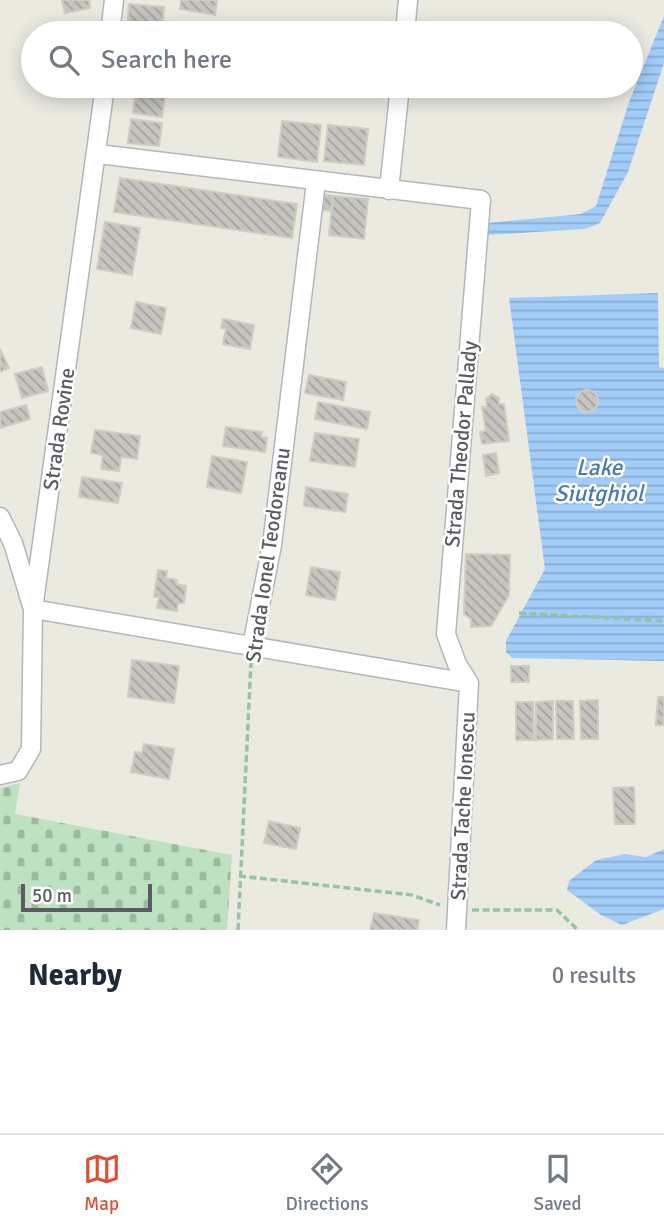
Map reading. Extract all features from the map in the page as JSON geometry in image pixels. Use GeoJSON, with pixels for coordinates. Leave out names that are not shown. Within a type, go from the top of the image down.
{"type":"FeatureCollection","features":[{"type":"Feature","properties":{"kind":"street"},"geometry":{"type":"LineString","coordinates":[[111,21],[114,0]]}},
{"type":"Feature","properties":{"kind":"street"},"geometry":{"type":"LineString","coordinates":[[406,21],[408,0]]}},
{"type":"Feature","properties":{"kind":"street","name":"Strada Rovine"},"geometry":{"type":"LineString","coordinates":[[9,773],[31,749],[33,609],[104,98]]}},
{"type":"Feature","properties":{"kind":"street"},"geometry":{"type":"LineString","coordinates":[[98,154],[389,190],[399,98]]}},
{"type":"Feature","properties":{"kind":"street","name":"Strada Ionel Teodoreanu"},"geometry":{"type":"LineString","coordinates":[[252,646],[272,545],[316,182]]}},
{"type":"Feature","properties":{"kind":"street","name":"Strada Theodor Pallady"},"geometry":{"type":"LineString","coordinates":[[389,190],[481,200],[446,634],[457,664],[469,682]]}},
{"type":"Feature","properties":{"kind":"street"},"geometry":{"type":"LineString","coordinates":[[0,517],[13,543],[33,609],[469,682]]}},
{"type":"Feature","properties":{"kind":"street","name":"Strada Tache Ionescu"},"geometry":{"type":"LineString","coordinates":[[456,930],[469,682]]}},
{"type":"Feature","properties":{"kind":"path"},"geometry":{"type":"LineString","coordinates":[[519,613],[664,621]]}},
{"type":"Feature","properties":{"kind":"path","name":"Strada Ionel Teodoreanu"},"geometry":{"type":"LineString","coordinates":[[238,930],[252,646]]}},
{"type":"Feature","properties":{"kind":"path"},"geometry":{"type":"LineString","coordinates":[[239,876],[412,895],[458,911],[557,910],[578,930]]}},
{"type":"Feature","properties":{"kind":"green space"},"geometry":{"type":"Polygon","coordinates":[[[20,783],[15,814],[232,855],[227,930],[0,930],[0,788],[20,783]]]}},
{"type":"Feature","properties":{"kind":"water"},"geometry":{"type":"Polygon","coordinates":[[[664,16],[664,63],[628,172],[600,223],[585,229],[486,235],[488,223],[581,214],[596,206],[631,98],[643,98],[643,68],[664,16]]]}},
{"type":"Feature","properties":{"kind":"water","name":"Lake Siutghiol"},"geometry":{"type":"Polygon","coordinates":[[[658,293],[659,367],[664,368],[664,661],[512,658],[506,652],[506,641],[545,569],[509,298],[658,293]],[[586,389],[577,395],[576,403],[582,411],[591,412],[597,407],[599,401],[593,391],[586,389]]]}},
{"type":"Feature","properties":{"kind":"water"},"geometry":{"type":"Polygon","coordinates":[[[664,849],[664,909],[622,925],[601,915],[567,890],[569,881],[596,860],[625,854],[646,857],[664,849]]]}},
{"type":"Feature","properties":{"kind":"building"},"geometry":{"type":"Polygon","coordinates":[[[62,0],[89,0],[90,8],[65,13],[62,0]]]}},
{"type":"Feature","properties":{"kind":"building"},"geometry":{"type":"Polygon","coordinates":[[[181,0],[217,0],[215,15],[180,9],[181,0]]]}},
{"type":"Feature","properties":{"kind":"building"},"geometry":{"type":"Polygon","coordinates":[[[129,4],[164,7],[163,21],[128,21],[129,4]]]}},
{"type":"Feature","properties":{"kind":"building"},"geometry":{"type":"Polygon","coordinates":[[[135,98],[164,98],[162,117],[133,113],[135,98]]]}},
{"type":"Feature","properties":{"kind":"building"},"geometry":{"type":"Polygon","coordinates":[[[131,119],[162,123],[159,146],[128,143],[131,119]]]}},
{"type":"Feature","properties":{"kind":"building"},"geometry":{"type":"Polygon","coordinates":[[[282,121],[321,125],[317,162],[278,157],[282,121]]]}},
{"type":"Feature","properties":{"kind":"building"},"geometry":{"type":"Polygon","coordinates":[[[328,125],[368,129],[364,165],[324,161],[328,125]]]}},
{"type":"Feature","properties":{"kind":"building"},"geometry":{"type":"Polygon","coordinates":[[[120,178],[297,204],[292,238],[114,212],[120,178]]]}},
{"type":"Feature","properties":{"kind":"building"},"geometry":{"type":"Polygon","coordinates":[[[324,195],[333,196],[332,211],[323,210],[324,195]]]}},
{"type":"Feature","properties":{"kind":"building"},"geometry":{"type":"Polygon","coordinates":[[[333,196],[368,199],[364,239],[329,235],[333,196]]]}},
{"type":"Feature","properties":{"kind":"building"},"geometry":{"type":"Polygon","coordinates":[[[105,222],[140,228],[132,275],[97,269],[105,222]]]}},
{"type":"Feature","properties":{"kind":"building"},"geometry":{"type":"Polygon","coordinates":[[[136,302],[166,308],[161,334],[131,328],[136,302]]]}},
{"type":"Feature","properties":{"kind":"building"},"geometry":{"type":"Polygon","coordinates":[[[223,319],[254,325],[250,349],[223,344],[226,329],[221,328],[223,319]]]}},
{"type":"Feature","properties":{"kind":"building"},"geometry":{"type":"Polygon","coordinates":[[[0,349],[9,368],[0,372],[0,349]]]}},
{"type":"Feature","properties":{"kind":"building"},"geometry":{"type":"Polygon","coordinates":[[[42,367],[48,391],[22,398],[15,374],[42,367]]]}},
{"type":"Feature","properties":{"kind":"building"},"geometry":{"type":"Polygon","coordinates":[[[309,375],[346,382],[343,400],[305,393],[309,375]]]}},
{"type":"Feature","properties":{"kind":"building"},"geometry":{"type":"Polygon","coordinates":[[[583,390],[591,390],[598,397],[598,405],[591,412],[583,412],[576,405],[576,397],[583,390]]]}},
{"type":"Feature","properties":{"kind":"building"},"geometry":{"type":"Polygon","coordinates":[[[492,394],[499,398],[499,404],[504,404],[509,441],[482,444],[480,432],[486,431],[482,407],[487,407],[486,399],[492,394]]]}},
{"type":"Feature","properties":{"kind":"building"},"geometry":{"type":"Polygon","coordinates":[[[318,402],[370,412],[367,429],[315,419],[318,402]]]}},
{"type":"Feature","properties":{"kind":"building"},"geometry":{"type":"Polygon","coordinates":[[[26,405],[30,419],[0,428],[0,412],[26,405]]]}},
{"type":"Feature","properties":{"kind":"building"},"geometry":{"type":"Polygon","coordinates":[[[226,427],[262,432],[261,437],[267,438],[265,452],[223,446],[226,427]]]}},
{"type":"Feature","properties":{"kind":"building"},"geometry":{"type":"Polygon","coordinates":[[[95,430],[140,436],[137,459],[121,457],[119,471],[101,469],[103,455],[91,453],[95,430]]]}},
{"type":"Feature","properties":{"kind":"building"},"geometry":{"type":"Polygon","coordinates":[[[315,433],[359,439],[355,467],[310,461],[315,433]]]}},
{"type":"Feature","properties":{"kind":"building"},"geometry":{"type":"Polygon","coordinates":[[[496,453],[499,473],[486,476],[483,455],[496,453]]]}},
{"type":"Feature","properties":{"kind":"building"},"geometry":{"type":"Polygon","coordinates":[[[212,456],[247,462],[241,493],[207,487],[212,456]]]}},
{"type":"Feature","properties":{"kind":"building"},"geometry":{"type":"Polygon","coordinates":[[[82,477],[122,483],[118,503],[79,497],[82,477]]]}},
{"type":"Feature","properties":{"kind":"building"},"geometry":{"type":"Polygon","coordinates":[[[306,487],[348,494],[345,512],[304,506],[306,487]]]}},
{"type":"Feature","properties":{"kind":"building"},"geometry":{"type":"Polygon","coordinates":[[[466,554],[510,555],[509,595],[491,626],[471,627],[471,619],[464,614],[466,554]]]}},
{"type":"Feature","properties":{"kind":"building"},"geometry":{"type":"Polygon","coordinates":[[[311,567],[340,572],[335,600],[306,595],[311,567]]]}},
{"type":"Feature","properties":{"kind":"building"},"geometry":{"type":"Polygon","coordinates":[[[158,570],[167,571],[166,578],[177,580],[176,584],[186,586],[184,603],[178,603],[177,611],[157,608],[159,597],[154,597],[158,570]]]}},
{"type":"Feature","properties":{"kind":"building"},"geometry":{"type":"Polygon","coordinates":[[[132,660],[179,666],[174,703],[128,697],[132,660]]]}},
{"type":"Feature","properties":{"kind":"building"},"geometry":{"type":"Polygon","coordinates":[[[511,666],[529,666],[529,682],[511,682],[511,666]]]}},
{"type":"Feature","properties":{"kind":"building"},"geometry":{"type":"Polygon","coordinates":[[[658,697],[664,697],[664,725],[656,725],[658,697]]]}},
{"type":"Feature","properties":{"kind":"building"},"geometry":{"type":"Polygon","coordinates":[[[598,700],[598,739],[581,739],[580,701],[598,700]]]}},
{"type":"Feature","properties":{"kind":"building"},"geometry":{"type":"Polygon","coordinates":[[[553,701],[553,739],[536,740],[536,702],[553,701]]]}},
{"type":"Feature","properties":{"kind":"building"},"geometry":{"type":"Polygon","coordinates":[[[556,701],[573,701],[574,739],[557,739],[556,701]]]}},
{"type":"Feature","properties":{"kind":"building"},"geometry":{"type":"Polygon","coordinates":[[[516,702],[533,702],[534,740],[516,740],[516,702]]]}},
{"type":"Feature","properties":{"kind":"building"},"geometry":{"type":"Polygon","coordinates":[[[144,744],[174,749],[169,779],[131,772],[135,752],[142,753],[144,744]]]}},
{"type":"Feature","properties":{"kind":"building"},"geometry":{"type":"Polygon","coordinates":[[[634,787],[635,824],[615,824],[613,788],[634,787]]]}},
{"type":"Feature","properties":{"kind":"building"},"geometry":{"type":"Polygon","coordinates":[[[269,821],[300,828],[296,849],[264,843],[269,821]]]}},
{"type":"Feature","properties":{"kind":"building"},"geometry":{"type":"Polygon","coordinates":[[[374,913],[419,920],[417,930],[370,930],[374,913]]]}}]}
